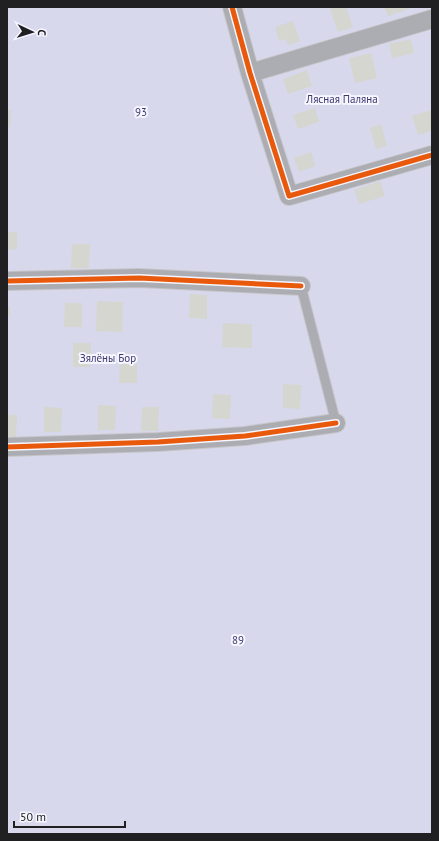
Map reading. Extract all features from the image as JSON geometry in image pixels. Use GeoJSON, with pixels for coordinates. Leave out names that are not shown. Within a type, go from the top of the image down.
{"type":"FeatureCollection","features":[{"type":"Feature","properties":{"kind":"street"},"geometry":{"type":"LineString","coordinates":[[232,7],[250,73],[289,196],[432,155]]}},
{"type":"Feature","properties":{"kind":"street"},"geometry":{"type":"LineString","coordinates":[[250,73],[432,19]]}},
{"type":"Feature","properties":{"kind":"street"},"geometry":{"type":"LineString","coordinates":[[7,281],[139,278],[301,286]]}},
{"type":"Feature","properties":{"kind":"street"},"geometry":{"type":"LineString","coordinates":[[7,446],[158,442],[245,436],[336,423]]}},
{"type":"Feature","properties":{"kind":"lane"},"geometry":{"type":"LineString","coordinates":[[301,286],[336,423]]}},
{"type":"Feature","properties":{"kind":"green space"},"geometry":{"type":"Polygon","coordinates":[[[7,7],[432,7],[432,834],[7,834],[7,7]]]}},
{"type":"Feature","properties":{"kind":"building"},"geometry":{"type":"Polygon","coordinates":[[[336,7],[346,7],[353,27],[338,32],[330,9],[336,7]]]}},
{"type":"Feature","properties":{"kind":"building"},"geometry":{"type":"Polygon","coordinates":[[[384,7],[409,7],[409,9],[388,16],[384,7]]]}},
{"type":"Feature","properties":{"kind":"building"},"geometry":{"type":"Polygon","coordinates":[[[293,21],[300,41],[288,45],[286,39],[279,41],[275,27],[293,21]]]}},
{"type":"Feature","properties":{"kind":"building"},"geometry":{"type":"Polygon","coordinates":[[[411,39],[414,53],[392,58],[389,44],[411,39]]]}},
{"type":"Feature","properties":{"kind":"building"},"geometry":{"type":"Polygon","coordinates":[[[371,53],[377,78],[355,83],[349,58],[371,53]]]}},
{"type":"Feature","properties":{"kind":"building"},"geometry":{"type":"Polygon","coordinates":[[[307,70],[312,86],[288,94],[283,79],[307,70]]]}},
{"type":"Feature","properties":{"kind":"building"},"geometry":{"type":"Polygon","coordinates":[[[315,108],[319,122],[298,129],[293,115],[315,108]]]}},
{"type":"Feature","properties":{"kind":"building"},"geometry":{"type":"Polygon","coordinates":[[[7,110],[11,110],[10,127],[7,127],[7,110]]]}},
{"type":"Feature","properties":{"kind":"building"},"geometry":{"type":"Polygon","coordinates":[[[432,110],[432,131],[418,135],[412,116],[432,110]]]}},
{"type":"Feature","properties":{"kind":"building"},"geometry":{"type":"Polygon","coordinates":[[[381,124],[387,146],[376,149],[370,128],[381,124]]]}},
{"type":"Feature","properties":{"kind":"building"},"geometry":{"type":"Polygon","coordinates":[[[311,152],[315,166],[299,172],[294,158],[311,152]]]}},
{"type":"Feature","properties":{"kind":"building"},"geometry":{"type":"Polygon","coordinates":[[[380,181],[385,196],[359,204],[354,190],[380,181]]]}},
{"type":"Feature","properties":{"kind":"building"},"geometry":{"type":"Polygon","coordinates":[[[7,232],[17,232],[17,249],[7,250],[7,232]]]}},
{"type":"Feature","properties":{"kind":"building"},"geometry":{"type":"Polygon","coordinates":[[[72,244],[90,244],[89,268],[71,268],[72,244]]]}},
{"type":"Feature","properties":{"kind":"building"},"geometry":{"type":"Polygon","coordinates":[[[190,294],[207,295],[207,319],[189,318],[190,294]]]}},
{"type":"Feature","properties":{"kind":"building"},"geometry":{"type":"Polygon","coordinates":[[[97,301],[123,302],[122,332],[96,331],[97,301]]]}},
{"type":"Feature","properties":{"kind":"building"},"geometry":{"type":"Polygon","coordinates":[[[65,303],[82,303],[82,327],[64,327],[65,303]]]}},
{"type":"Feature","properties":{"kind":"building"},"geometry":{"type":"Polygon","coordinates":[[[7,306],[10,306],[10,317],[7,317],[7,306]]]}},
{"type":"Feature","properties":{"kind":"building"},"geometry":{"type":"Polygon","coordinates":[[[223,323],[252,324],[252,348],[222,347],[223,323]]]}},
{"type":"Feature","properties":{"kind":"building"},"geometry":{"type":"Polygon","coordinates":[[[73,343],[91,343],[90,367],[73,367],[73,343]]]}},
{"type":"Feature","properties":{"kind":"building"},"geometry":{"type":"Polygon","coordinates":[[[120,359],[137,359],[137,383],[119,383],[120,359]]]}},
{"type":"Feature","properties":{"kind":"building"},"geometry":{"type":"Polygon","coordinates":[[[283,384],[301,385],[300,409],[283,408],[283,384]]]}},
{"type":"Feature","properties":{"kind":"building"},"geometry":{"type":"Polygon","coordinates":[[[213,394],[231,395],[230,419],[212,418],[213,394]]]}},
{"type":"Feature","properties":{"kind":"building"},"geometry":{"type":"Polygon","coordinates":[[[98,405],[116,406],[115,430],[98,430],[98,405]]]}},
{"type":"Feature","properties":{"kind":"building"},"geometry":{"type":"Polygon","coordinates":[[[44,407],[62,408],[61,432],[44,432],[44,407]]]}},
{"type":"Feature","properties":{"kind":"building"},"geometry":{"type":"Polygon","coordinates":[[[142,407],[159,407],[158,431],[141,431],[142,407]]]}},
{"type":"Feature","properties":{"kind":"building"},"geometry":{"type":"Polygon","coordinates":[[[7,415],[17,415],[16,439],[7,439],[7,415]]]}},
{"type":"Feature","properties":{"kind":"cycle path"},"geometry":{"type":"LineString","coordinates":[[232,7],[250,73],[289,196],[432,155]]}},
{"type":"Feature","properties":{"kind":"cycle path"},"geometry":{"type":"LineString","coordinates":[[7,281],[139,278],[301,286]]}},
{"type":"Feature","properties":{"kind":"cycle path"},"geometry":{"type":"LineString","coordinates":[[7,447],[158,442],[245,436],[336,423]]}},
{"type":"Feature","properties":{"kind":"park label","name":"Лясная Паляна"},"geometry":{"type":"Point","coordinates":[342,99]}},
{"type":"Feature","properties":{"kind":"park label","name":"93"},"geometry":{"type":"Point","coordinates":[141,112]}},
{"type":"Feature","properties":{"kind":"park label","name":"Зялёны Бор"},"geometry":{"type":"Point","coordinates":[108,358]}},
{"type":"Feature","properties":{"kind":"park label","name":"89"},"geometry":{"type":"Point","coordinates":[238,640]}}]}
